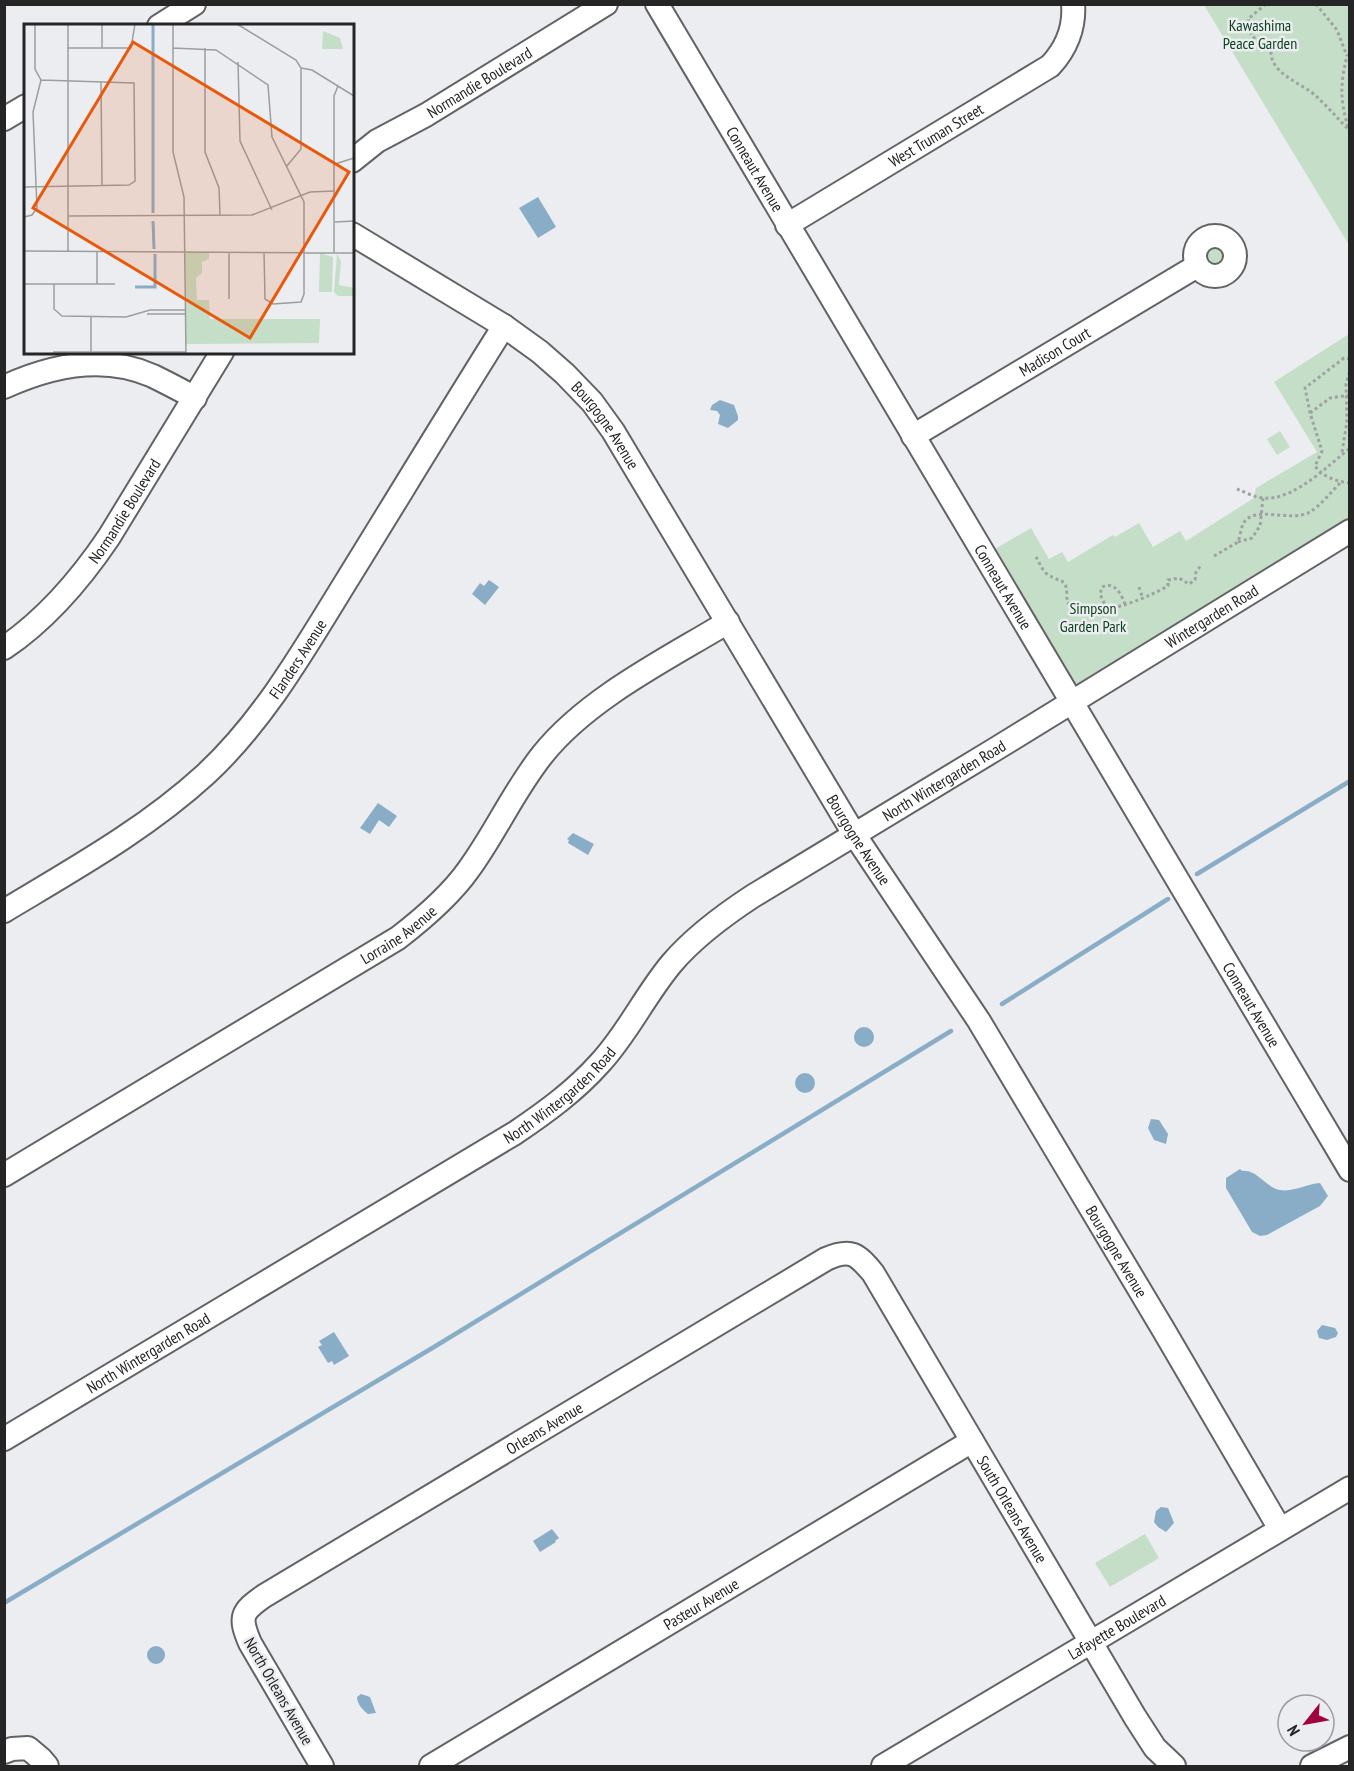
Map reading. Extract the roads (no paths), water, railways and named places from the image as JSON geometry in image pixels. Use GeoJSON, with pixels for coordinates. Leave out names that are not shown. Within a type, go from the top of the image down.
{"type":"FeatureCollection","features":[{"type":"Feature","properties":{"kind":"street"},"geometry":{"type":"LineString","coordinates":[[164,24],[194,4]]}},
{"type":"Feature","properties":{"kind":"street","name":"Normandie Boulevard"},"geometry":{"type":"LineString","coordinates":[[354,159],[377,141],[426,115],[606,4]]}},
{"type":"Feature","properties":{"kind":"street","name":"Conneaut Avenue"},"geometry":{"type":"LineString","coordinates":[[657,4],[1350,1170]]}},
{"type":"Feature","properties":{"kind":"street","name":"West Truman Street"},"geometry":{"type":"LineString","coordinates":[[787,225],[1050,66],[1059,56],[1070,32],[1073,4]]}},
{"type":"Feature","properties":{"kind":"street","name":"Bourgogne Avenue"},"geometry":{"type":"LineString","coordinates":[[354,235],[504,326],[542,354],[592,402],[613,431],[854,834],[979,1021],[1164,1329],[1280,1529]]}},
{"type":"Feature","properties":{"kind":"street","name":"Madison Court"},"geometry":{"type":"LineString","coordinates":[[913,436],[1197,266]]}},
{"type":"Feature","properties":{"kind":"street","name":"Flanders Avenue"},"geometry":{"type":"LineString","coordinates":[[4,911],[135,831],[170,806],[240,739],[269,702],[307,645],[504,326]]}},
{"type":"Feature","properties":{"kind":"street","name":"Normandie Boulevard"},"geometry":{"type":"LineString","coordinates":[[4,648],[41,619],[68,593],[90,566],[221,354]]}},
{"type":"Feature","properties":{"kind":"street"},"geometry":{"type":"LineString","coordinates":[[4,387],[38,372],[60,366],[106,364],[151,375],[195,398]]}},
{"type":"Feature","properties":{"kind":"street","name":"Wintergarden Road"},"geometry":{"type":"LineString","coordinates":[[1072,702],[1350,531]]}},
{"type":"Feature","properties":{"kind":"street","name":"Lorraine Avenue"},"geometry":{"type":"LineString","coordinates":[[4,1175],[398,938],[444,898],[468,870],[491,837],[523,781],[544,753],[568,728],[595,705],[631,681],[728,622]]}},
{"type":"Feature","properties":{"kind":"street","name":"North Wintergarden Road"},"geometry":{"type":"LineString","coordinates":[[4,1439],[495,1145],[553,1107],[602,1061],[672,963],[724,916],[753,896],[1072,702]]}},
{"type":"Feature","properties":{"kind":"street","name":"Orleans Avenue"},"geometry":{"type":"LineString","coordinates":[[243,1614],[248,1607],[264,1596],[826,1259],[838,1254],[851,1254]]}},
{"type":"Feature","properties":{"kind":"street","name":"South Orleans Avenue"},"geometry":{"type":"LineString","coordinates":[[851,1254],[860,1257],[873,1273],[1135,1718],[1155,1748],[1174,1767]]}},
{"type":"Feature","properties":{"kind":"street","name":"Pasteur Avenue"},"geometry":{"type":"LineString","coordinates":[[431,1767],[972,1441]]}},
{"type":"Feature","properties":{"kind":"street","name":"Lafayette Boulevard"},"geometry":{"type":"LineString","coordinates":[[883,1767],[1350,1488]]}},
{"type":"Feature","properties":{"kind":"street","name":"North Orleans Avenue"},"geometry":{"type":"LineString","coordinates":[[243,1614],[243,1623],[250,1643],[322,1767]]}},
{"type":"Feature","properties":{"kind":"street"},"geometry":{"type":"LineString","coordinates":[[1312,1767],[1350,1747]]}},
{"type":"Feature","properties":{"kind":"street"},"geometry":{"type":"LineString","coordinates":[[4,1752],[28,1748],[41,1759],[46,1767]]}},
{"type":"Feature","properties":{"kind":"water"},"geometry":{"type":"Polygon","coordinates":[[[538,197],[556,227],[538,238],[519,208],[538,197]]]}},
{"type":"Feature","properties":{"kind":"water"},"geometry":{"type":"Polygon","coordinates":[[[720,400],[734,405],[738,416],[738,420],[728,428],[718,424],[720,415],[717,411],[710,410],[712,405],[720,400]]]}},
{"type":"Feature","properties":{"kind":"water"},"geometry":{"type":"Polygon","coordinates":[[[489,580],[499,587],[485,605],[472,594],[480,583],[484,586],[489,580]]]}},
{"type":"Feature","properties":{"kind":"water"},"geometry":{"type":"Polygon","coordinates":[[[378,803],[397,816],[389,827],[379,820],[370,834],[360,828],[378,803]]]}},
{"type":"Feature","properties":{"kind":"water"},"geometry":{"type":"Polygon","coordinates":[[[573,833],[594,844],[588,855],[568,843],[567,839],[573,833]]]}},
{"type":"Feature","properties":{"kind":"water"},"geometry":{"type":"Polygon","coordinates":[[[864,1027],[871,1030],[874,1037],[871,1044],[864,1047],[857,1044],[854,1037],[857,1030],[864,1027]]]}},
{"type":"Feature","properties":{"kind":"water"},"geometry":{"type":"Polygon","coordinates":[[[801,1073],[809,1073],[815,1079],[815,1087],[809,1093],[801,1093],[795,1087],[795,1079],[801,1073]]]}},
{"type":"Feature","properties":{"kind":"water"},"geometry":{"type":"Polygon","coordinates":[[[1151,1119],[1159,1120],[1168,1134],[1166,1144],[1154,1140],[1148,1128],[1151,1119]]]}},
{"type":"Feature","properties":{"kind":"water"},"geometry":{"type":"Polygon","coordinates":[[[1240,1169],[1255,1174],[1276,1189],[1293,1190],[1320,1183],[1328,1196],[1320,1206],[1267,1235],[1260,1236],[1252,1232],[1226,1188],[1226,1178],[1240,1169]]]}},
{"type":"Feature","properties":{"kind":"water"},"geometry":{"type":"Polygon","coordinates":[[[1322,1325],[1335,1328],[1338,1333],[1336,1337],[1327,1340],[1319,1338],[1317,1331],[1322,1325]]]}},
{"type":"Feature","properties":{"kind":"water"},"geometry":{"type":"Polygon","coordinates":[[[334,1332],[349,1356],[334,1365],[332,1361],[328,1363],[318,1347],[322,1345],[319,1341],[334,1332]]]}},
{"type":"Feature","properties":{"kind":"water"},"geometry":{"type":"Polygon","coordinates":[[[1161,1507],[1168,1508],[1174,1523],[1166,1532],[1154,1522],[1156,1511],[1161,1507]]]}},
{"type":"Feature","properties":{"kind":"water"},"geometry":{"type":"Polygon","coordinates":[[[552,1529],[559,1538],[540,1552],[533,1541],[552,1529]]]}},
{"type":"Feature","properties":{"kind":"water"},"geometry":{"type":"Polygon","coordinates":[[[156,1646],[162,1649],[165,1655],[162,1661],[156,1664],[150,1661],[147,1655],[150,1649],[156,1646]]]}},
{"type":"Feature","properties":{"kind":"water"},"geometry":{"type":"Polygon","coordinates":[[[361,1694],[370,1697],[376,1713],[368,1714],[361,1707],[357,1697],[361,1694]]]}},
{"type":"Feature","properties":{"kind":"waterway"},"geometry":{"type":"LineString","coordinates":[[1197,874],[1350,781]]}},
{"type":"Feature","properties":{"kind":"waterway"},"geometry":{"type":"LineString","coordinates":[[1002,1004],[1168,899]]}},
{"type":"Feature","properties":{"kind":"waterway"},"geometry":{"type":"LineString","coordinates":[[4,1603],[434,1347],[951,1031]]}},
{"type":"Feature","properties":{"kind":"park label","name":"Kawashima Peace Garden"},"geometry":{"type":"Point","coordinates":[1260,34]}},
{"type":"Feature","properties":{"kind":"park label","name":"Simpson Garden Park"},"geometry":{"type":"Point","coordinates":[1093,617]}}]}
